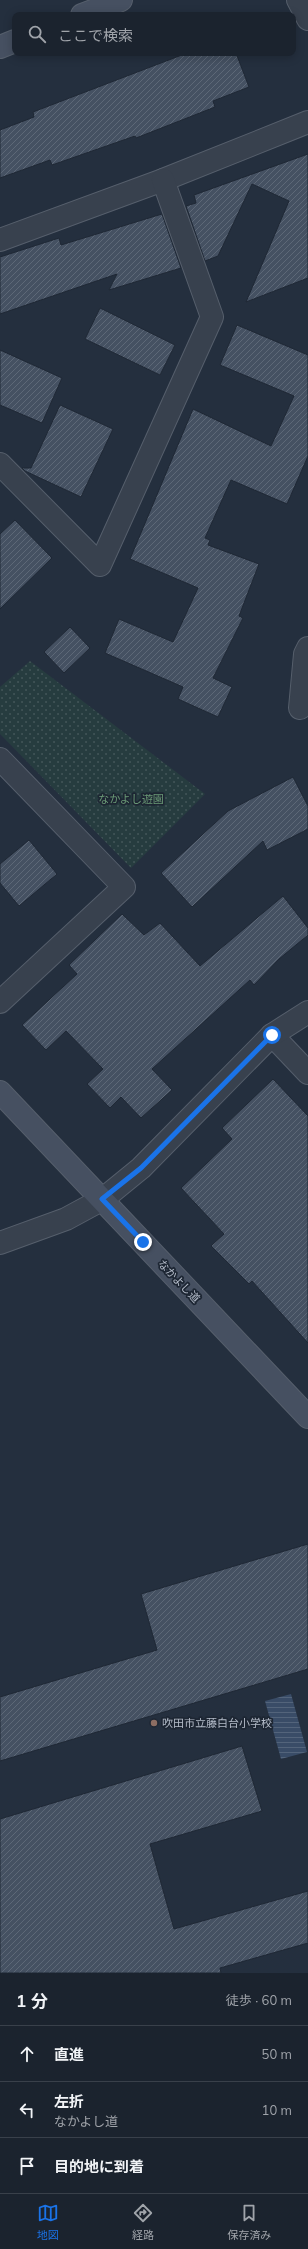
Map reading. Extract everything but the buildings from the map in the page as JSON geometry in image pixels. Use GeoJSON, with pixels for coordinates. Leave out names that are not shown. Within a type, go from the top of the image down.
{"type":"FeatureCollection","features":[{"type":"Feature","properties":{"kind":"street"},"geometry":{"type":"LineString","coordinates":[[90,12],[121,0]]}},
{"type":"Feature","properties":{"kind":"street"},"geometry":{"type":"LineString","coordinates":[[298,0],[308,19]]}},
{"type":"Feature","properties":{"kind":"street"},"geometry":{"type":"LineString","coordinates":[[0,46],[12,42]]}},
{"type":"Feature","properties":{"kind":"street"},"geometry":{"type":"LineString","coordinates":[[0,240],[163,180],[308,122]]}},
{"type":"Feature","properties":{"kind":"street"},"geometry":{"type":"LineString","coordinates":[[0,464],[100,565],[212,317],[163,180]]}},
{"type":"Feature","properties":{"kind":"street"},"geometry":{"type":"LineString","coordinates":[[300,708],[305,654],[308,648]]}},
{"type":"Feature","properties":{"kind":"street"},"geometry":{"type":"LineString","coordinates":[[0,759],[124,887],[0,1002]]}},
{"type":"Feature","properties":{"kind":"street"},"geometry":{"type":"LineString","coordinates":[[0,1243],[66,1219],[102,1199],[141,1168],[272,1035],[308,1012]]}},
{"type":"Feature","properties":{"kind":"street"},"geometry":{"type":"LineString","coordinates":[[272,1035],[308,1074]]}},
{"type":"Feature","properties":{"kind":"street","name":"なかよし道"},"geometry":{"type":"LineString","coordinates":[[0,1092],[308,1417]]}},
{"type":"Feature","properties":{"kind":"green space","name":"なかよし遊園"},"geometry":{"type":"Polygon","coordinates":[[[30,661],[205,794],[131,868],[0,734],[0,687],[30,661]]]}},
{"type":"Feature","properties":{"kind":"water"},"geometry":{"type":"Polygon","coordinates":[[[291,1694],[307,1752],[281,1759],[265,1701],[291,1694]]]}},
{"type":"Feature","properties":{"kind":"place","name":"吹田市立藤白台小学校"},"geometry":{"type":"Point","coordinates":[154,1723]}},
{"type":"Feature","properties":{"kind":"route"},"geometry":{"type":"LineString","coordinates":[[143,1242],[102,1199],[141,1168],[272,1035]]}}]}
